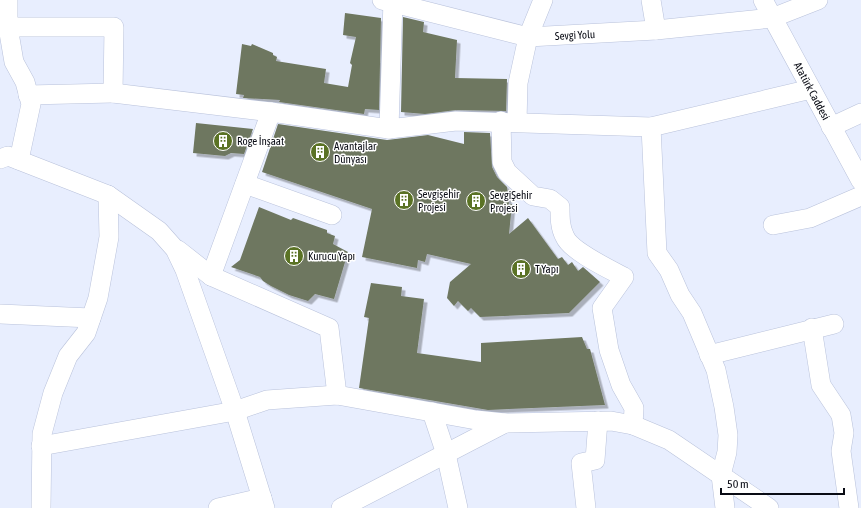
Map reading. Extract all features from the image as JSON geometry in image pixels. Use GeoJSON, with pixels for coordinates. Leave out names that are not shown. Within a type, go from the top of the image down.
{"type":"FeatureCollection","features":[{"type":"Feature","properties":{"kind":"street"},"geometry":{"type":"LineString","coordinates":[[8,0],[8,27],[14,62],[25,82],[31,104],[19,160]]}},
{"type":"Feature","properties":{"kind":"street"},"geometry":{"type":"LineString","coordinates":[[543,0],[528,37],[509,122],[502,162],[507,172],[533,196],[550,199],[560,207],[560,223],[566,239],[583,255],[624,277],[602,308],[609,350],[621,385],[634,408],[633,425]]}},
{"type":"Feature","properties":{"kind":"street"},"geometry":{"type":"LineString","coordinates":[[651,0],[656,30]]}},
{"type":"Feature","properties":{"kind":"street","name":"Atatürk Caddesi"},"geometry":{"type":"LineString","coordinates":[[763,0],[861,181]]}},
{"type":"Feature","properties":{"kind":"street","name":"Sevgi Yolu"},"geometry":{"type":"LineString","coordinates":[[389,1],[528,37],[656,30],[772,18],[818,0]]}},
{"type":"Feature","properties":{"kind":"street"},"geometry":{"type":"LineString","coordinates":[[389,1],[389,129]]}},
{"type":"Feature","properties":{"kind":"street"},"geometry":{"type":"LineString","coordinates":[[8,27],[114,26],[113,93]]}},
{"type":"Feature","properties":{"kind":"street"},"geometry":{"type":"LineString","coordinates":[[28,95],[113,93],[271,112],[389,129],[456,121],[651,127],[811,89]]}},
{"type":"Feature","properties":{"kind":"street"},"geometry":{"type":"LineString","coordinates":[[211,276],[271,112]]}},
{"type":"Feature","properties":{"kind":"street"},"geometry":{"type":"LineString","coordinates":[[831,127],[861,113]]}},
{"type":"Feature","properties":{"kind":"street"},"geometry":{"type":"LineString","coordinates":[[651,127],[657,253],[669,270],[680,295],[692,313],[716,370],[728,435],[727,452],[721,475],[725,508]]}},
{"type":"Feature","properties":{"kind":"street"},"geometry":{"type":"LineString","coordinates":[[0,159],[8,156],[108,195],[159,231],[175,249],[211,276],[329,328],[337,395]]}},
{"type":"Feature","properties":{"kind":"street"},"geometry":{"type":"LineString","coordinates":[[244,184],[332,215]]}},
{"type":"Feature","properties":{"kind":"street"},"geometry":{"type":"LineString","coordinates":[[41,508],[42,434],[53,393],[68,356],[86,333],[91,318],[102,278],[109,238],[108,195]]}},
{"type":"Feature","properties":{"kind":"street"},"geometry":{"type":"LineString","coordinates":[[773,224],[810,218],[861,196]]}},
{"type":"Feature","properties":{"kind":"street"},"geometry":{"type":"LineString","coordinates":[[175,249],[185,270],[235,411],[264,503],[218,508]]}},
{"type":"Feature","properties":{"kind":"street"},"geometry":{"type":"LineString","coordinates":[[0,314],[91,318]]}},
{"type":"Feature","properties":{"kind":"street"},"geometry":{"type":"LineString","coordinates":[[709,355],[812,328],[834,324]]}},
{"type":"Feature","properties":{"kind":"street"},"geometry":{"type":"LineString","coordinates":[[812,328],[821,385],[841,415],[844,433],[841,450],[849,508]]}},
{"type":"Feature","properties":{"kind":"street"},"geometry":{"type":"LineString","coordinates":[[41,446],[65,440],[235,411],[267,400],[337,395],[432,412],[506,423],[611,421],[633,425],[669,440],[769,508]]}},
{"type":"Feature","properties":{"kind":"street"},"geometry":{"type":"LineString","coordinates":[[432,412],[446,454],[458,508]]}},
{"type":"Feature","properties":{"kind":"street"},"geometry":{"type":"LineString","coordinates":[[586,508],[581,463],[595,460],[598,421]]}},
{"type":"Feature","properties":{"kind":"street"},"geometry":{"type":"LineString","coordinates":[[341,508],[506,423]]}},
{"type":"Feature","properties":{"kind":"building"},"geometry":{"type":"Polygon","coordinates":[[[345,13],[381,18],[379,110],[365,109],[364,114],[279,102],[280,100],[243,98],[244,95],[236,94],[242,44],[251,46],[252,44],[273,53],[273,55],[277,57],[276,61],[326,69],[324,83],[348,87],[352,65],[350,63],[356,37],[343,35],[345,13]]]}},
{"type":"Feature","properties":{"kind":"building"},"geometry":{"type":"Polygon","coordinates":[[[403,17],[424,22],[423,32],[457,40],[455,78],[507,79],[506,111],[456,110],[425,114],[401,112],[403,17]]]}},
{"type":"Feature","properties":{"kind":"building","name":"Roge İnşaat"},"geometry":{"type":"Polygon","coordinates":[[[196,123],[253,129],[244,154],[231,153],[225,156],[193,153],[196,123]]]}},
{"type":"Feature","properties":{"kind":"building"},"geometry":{"type":"Polygon","coordinates":[[[278,124],[387,140],[428,135],[464,144],[464,132],[490,133],[492,167],[497,177],[507,187],[509,205],[512,204],[509,234],[528,218],[558,259],[562,257],[568,265],[572,262],[578,271],[583,267],[600,282],[569,313],[480,317],[471,308],[468,311],[458,301],[454,306],[447,298],[450,282],[471,264],[427,254],[425,262],[418,260],[417,268],[362,257],[372,209],[262,172],[278,124]]]}},
{"type":"Feature","properties":{"kind":"building","name":"Kurucu Yapı"},"geometry":{"type":"Polygon","coordinates":[[[259,207],[291,220],[293,218],[327,230],[327,233],[335,236],[333,244],[348,252],[334,299],[315,294],[308,301],[289,295],[271,286],[260,277],[231,267],[240,260],[259,207]]]}},
{"type":"Feature","properties":{"kind":"building"},"geometry":{"type":"Polygon","coordinates":[[[371,283],[402,287],[401,296],[424,299],[417,353],[481,362],[481,343],[582,337],[587,349],[590,349],[605,405],[488,410],[359,388],[369,318],[364,317],[371,283]]]}},
{"type":"Feature","properties":{"kind":"place","name":"Roge İnşaat"},"geometry":{"type":"Point","coordinates":[223,141]}},
{"type":"Feature","properties":{"kind":"place","name":"Avantajlar Dünyası"},"geometry":{"type":"Point","coordinates":[320,152]}},
{"type":"Feature","properties":{"kind":"place","name":"Sevgişehir Projesi"},"geometry":{"type":"Point","coordinates":[404,200]}},
{"type":"Feature","properties":{"kind":"place","name":"SevgiŞehir Projesi"},"geometry":{"type":"Point","coordinates":[476,201]}},
{"type":"Feature","properties":{"kind":"place","name":"Kurucu Yapı"},"geometry":{"type":"Point","coordinates":[294,256]}},
{"type":"Feature","properties":{"kind":"place","name":"T Yapı"},"geometry":{"type":"Point","coordinates":[521,269]}}]}
